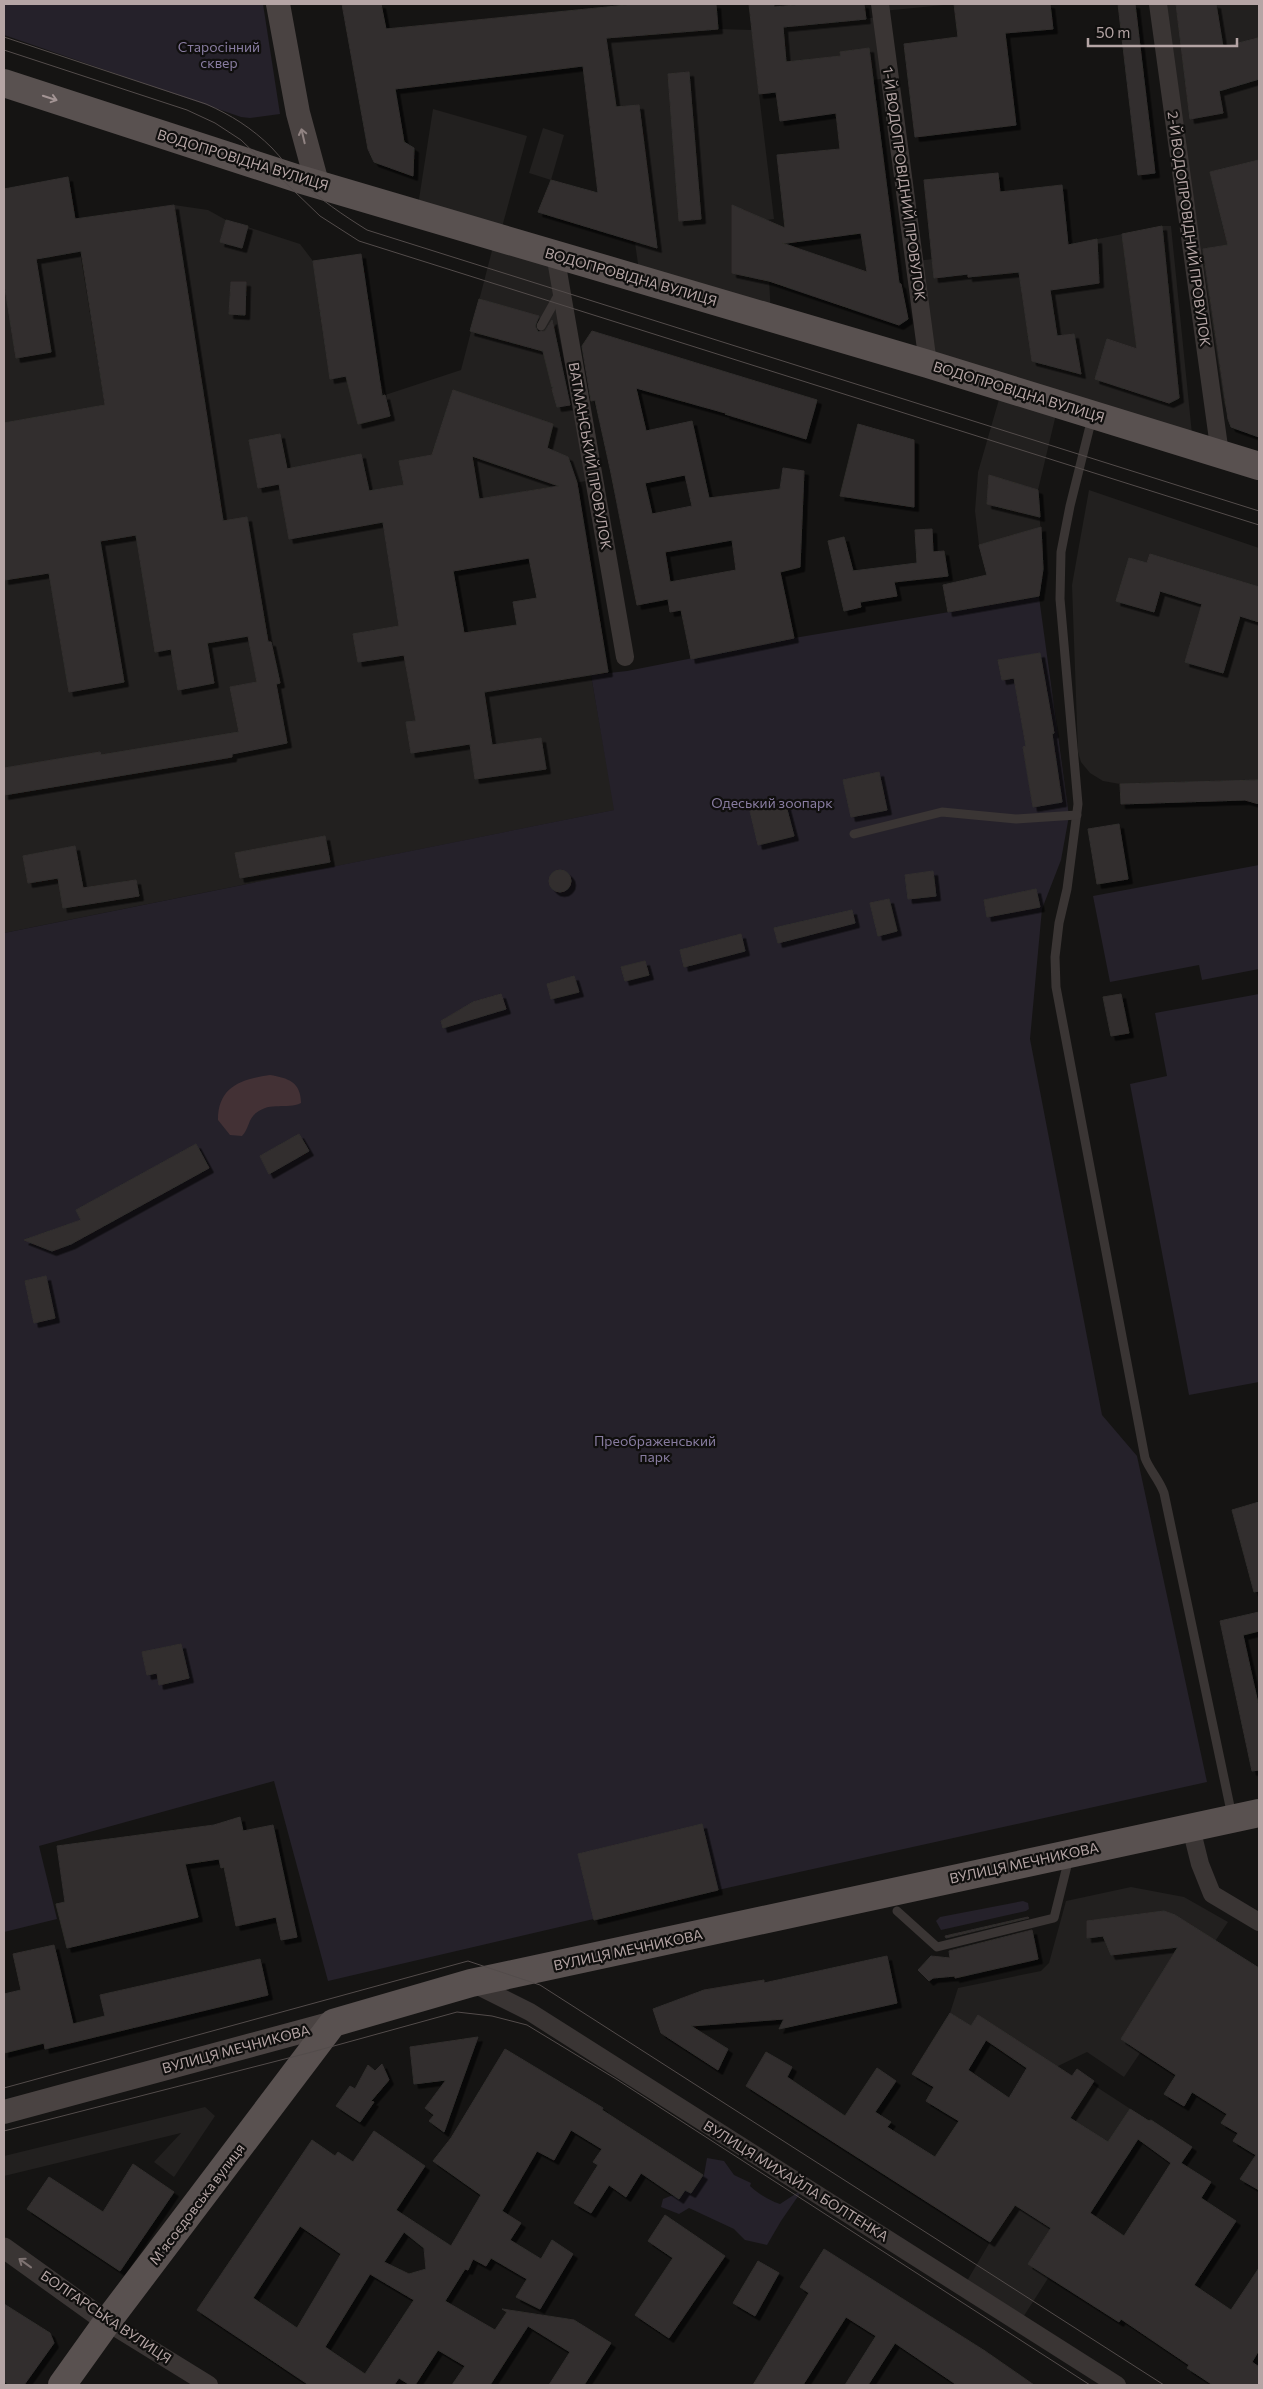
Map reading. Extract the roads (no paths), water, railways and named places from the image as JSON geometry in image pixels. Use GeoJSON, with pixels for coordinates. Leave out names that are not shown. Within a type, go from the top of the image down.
{"type":"FeatureCollection","features":[{"type":"Feature","properties":{"kind":"main road"},"geometry":{"type":"LineString","coordinates":[[278,4],[298,113],[316,183]]}},
{"type":"Feature","properties":{"kind":"main road","name":"ВОДОПРОВІДНА ВУЛИЦЯ"},"geometry":{"type":"LineString","coordinates":[[4,83],[316,183],[928,364],[1259,466]]}},
{"type":"Feature","properties":{"kind":"main road","name":"ВУЛИЦЯ МЕЧНИКОВА"},"geometry":{"type":"LineString","coordinates":[[4,2112],[333,2023],[471,1983],[1259,1813]]}},
{"type":"Feature","properties":{"kind":"main road","name":"Мʼясоєдовська вулиця"},"geometry":{"type":"LineString","coordinates":[[62,2385],[107,2322],[333,2023]]}},
{"type":"Feature","properties":{"kind":"street","name":"1-Й ВОДОПРОВІДНИЙ ПРОВУЛОК"},"geometry":{"type":"LineString","coordinates":[[880,4],[928,364]]}},
{"type":"Feature","properties":{"kind":"street","name":"2-Й ВОДОПРОВІДНИЙ ПРОВУЛОК"},"geometry":{"type":"LineString","coordinates":[[1158,4],[1220,454]]}},
{"type":"Feature","properties":{"kind":"street","name":"ВАТМАНСЬКИЙ ПРОВУЛОК"},"geometry":{"type":"LineString","coordinates":[[555,254],[625,657]]}},
{"type":"Feature","properties":{"kind":"street"},"geometry":{"type":"LineString","coordinates":[[1191,1828],[1200,1864],[1212,1894],[1259,1922]]}},
{"type":"Feature","properties":{"kind":"street","name":"ВУЛИЦЯ МИХАЙЛА БОЛТЕНКА"},"geometry":{"type":"LineString","coordinates":[[471,1983],[530,2012],[1117,2385]]}},
{"type":"Feature","properties":{"kind":"street","name":"БОЛГАРСЬКА ВУЛИЦЯ"},"geometry":{"type":"LineString","coordinates":[[4,2248],[107,2322],[209,2385]]}},
{"type":"Feature","properties":{"kind":"lane"},"geometry":{"type":"LineString","coordinates":[[541,326],[561,290]]}},
{"type":"Feature","properties":{"kind":"lane"},"geometry":{"type":"LineString","coordinates":[[1092,415],[1061,552],[1060,599],[1078,804],[1067,889],[1059,923],[1056,987],[1145,1458],[1150,1470],[1160,1480],[1164,1493],[1232,1818]]}},
{"type":"Feature","properties":{"kind":"lane"},"geometry":{"type":"LineString","coordinates":[[854,834],[942,812],[1016,819],[1076,815]]}},
{"type":"Feature","properties":{"kind":"lane"},"geometry":{"type":"LineString","coordinates":[[897,1911],[937,1947],[1054,1918],[1071,1853]]}},
{"type":"Feature","properties":{"kind":"tram line"},"geometry":{"type":"LineString","coordinates":[[4,37],[206,104],[224,113],[249,128],[264,141],[295,175],[315,193],[340,213],[367,230],[1259,511]]}},
{"type":"Feature","properties":{"kind":"tram line"},"geometry":{"type":"LineString","coordinates":[[4,50],[187,110],[215,123],[241,140],[320,216],[359,241],[1259,525]]}},
{"type":"Feature","properties":{"kind":"tram line"},"geometry":{"type":"LineString","coordinates":[[4,2088],[468,1961],[540,1985],[1164,2385]]}},
{"type":"Feature","properties":{"kind":"tram line"},"geometry":{"type":"LineString","coordinates":[[4,2131],[312,2052],[457,2012],[492,2016],[527,2025],[616,2079],[1090,2385]]}},
{"type":"Feature","properties":{"kind":"park label","name":"Старосінний сквер"},"geometry":{"type":"Point","coordinates":[219,56]}},
{"type":"Feature","properties":{"kind":"park label","name":"Одеський зоопарк"},"geometry":{"type":"Point","coordinates":[772,803]}},
{"type":"Feature","properties":{"kind":"park label","name":"Преображенський парк"},"geometry":{"type":"Point","coordinates":[655,1449]}}]}
